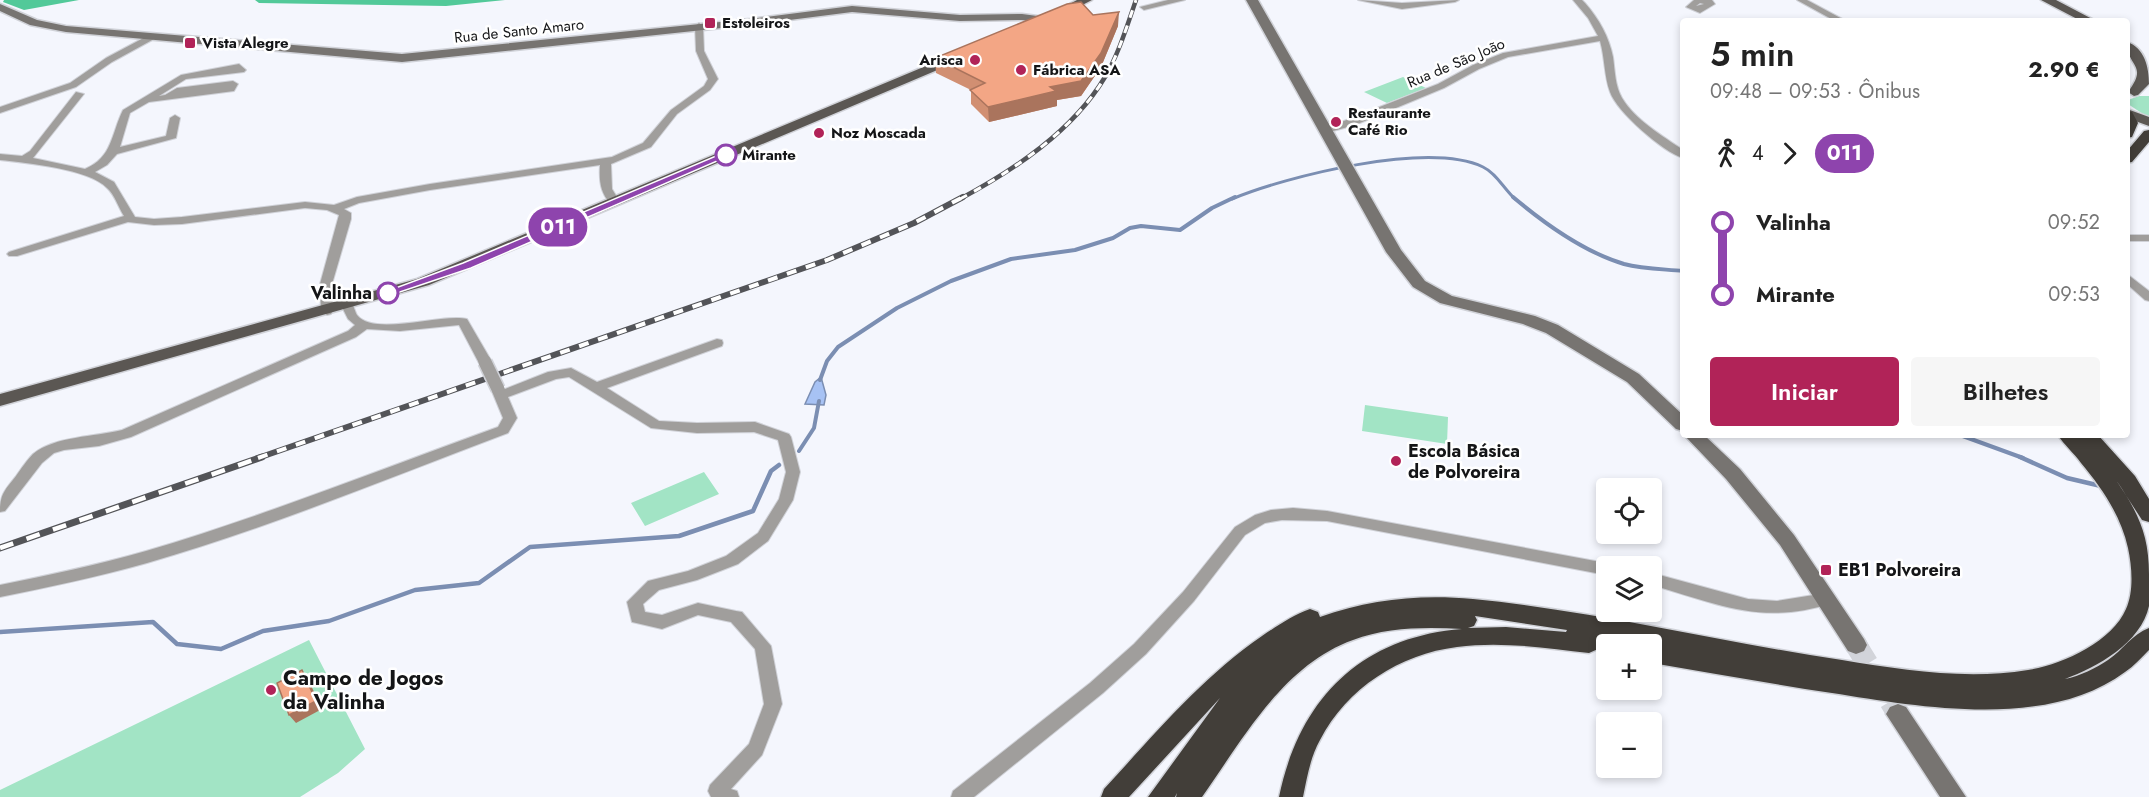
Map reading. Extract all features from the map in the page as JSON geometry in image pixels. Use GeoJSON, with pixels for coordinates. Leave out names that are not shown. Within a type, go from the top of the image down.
{"type":"FeatureCollection","features":[{"type":"Feature","properties":{"kind":"highway"},"geometry":{"type":"LineString","coordinates":[[2130,156],[2149,134]]}},
{"type":"Feature","properties":{"kind":"highway"},"geometry":{"type":"LineString","coordinates":[[1160,797],[1237,694],[1288,644],[1317,627],[1340,618],[1402,606],[1449,606],[1532,615],[1813,665],[1906,679],[1956,684],[1998,684],[2054,674],[2107,646],[2132,620],[2141,597],[2143,571],[2133,528],[2124,507],[2093,462],[2070,438]]}},
{"type":"Feature","properties":{"kind":"highway"},"geometry":{"type":"LineString","coordinates":[[2090,438],[2128,481],[2149,515]]}},
{"type":"Feature","properties":{"kind":"highway"},"geometry":{"type":"LineString","coordinates":[[1113,797],[1215,685],[1278,635],[1311,618],[1344,606],[1418,597],[1479,600],[1507,605],[1532,615]]}},
{"type":"Feature","properties":{"kind":"highway"},"geometry":{"type":"LineString","coordinates":[[1188,797],[1253,708],[1284,673],[1330,639],[1356,629],[1403,620],[1431,618],[1472,620],[1596,639]]}},
{"type":"Feature","properties":{"kind":"highway"},"geometry":{"type":"LineString","coordinates":[[1662,655],[1917,697],[1999,701],[2063,690],[2091,680],[2129,658],[2149,637]]}},
{"type":"Feature","properties":{"kind":"highway"},"geometry":{"type":"LineString","coordinates":[[1291,797],[1293,776],[1305,743],[1323,710],[1360,674],[1387,659],[1415,647],[1455,638],[1551,640],[1596,646]]}},
{"type":"Feature","properties":{"kind":"main road"},"geometry":{"type":"LineString","coordinates":[[1012,34],[1086,0]]}},
{"type":"Feature","properties":{"kind":"main road"},"geometry":{"type":"LineString","coordinates":[[2047,0],[2084,18]]}},
{"type":"Feature","properties":{"kind":"main road"},"geometry":{"type":"LineString","coordinates":[[2060,0],[2097,18]]}},
{"type":"Feature","properties":{"kind":"main road"},"geometry":{"type":"LineString","coordinates":[[2130,38],[2149,53]]}},
{"type":"Feature","properties":{"kind":"main road"},"geometry":{"type":"LineString","coordinates":[[2130,49],[2138,58],[2145,72],[2143,84],[2130,92]]}},
{"type":"Feature","properties":{"kind":"main road"},"geometry":{"type":"LineString","coordinates":[[0,400],[327,311],[423,282],[467,266],[968,52]]}},
{"type":"Feature","properties":{"kind":"main road"},"geometry":{"type":"LineString","coordinates":[[2130,92],[2149,93]]}},
{"type":"Feature","properties":{"kind":"main road"},"geometry":{"type":"LineString","coordinates":[[2130,115],[2149,122]]}},
{"type":"Feature","properties":{"kind":"street"},"geometry":{"type":"LineString","coordinates":[[1144,7],[1181,0]]}},
{"type":"Feature","properties":{"kind":"street"},"geometry":{"type":"LineString","coordinates":[[1252,0],[1394,252],[1419,284],[1446,300],[1529,320],[1552,329],[1634,378],[1680,422]]}},
{"type":"Feature","properties":{"kind":"street"},"geometry":{"type":"LineString","coordinates":[[1362,0],[1402,6],[1455,0]]}},
{"type":"Feature","properties":{"kind":"street"},"geometry":{"type":"LineString","coordinates":[[1577,0],[1593,17],[1602,38],[1619,101],[1647,128],[1680,153]]}},
{"type":"Feature","properties":{"kind":"street"},"geometry":{"type":"LineString","coordinates":[[1801,0],[1836,18]]}},
{"type":"Feature","properties":{"kind":"street","name":"Rua de Santo Amaro"},"geometry":{"type":"LineString","coordinates":[[0,7],[23,19],[47,26],[151,37],[411,57],[852,9],[951,17],[1022,16],[1045,20]]}},
{"type":"Feature","properties":{"kind":"street"},"geometry":{"type":"LineString","coordinates":[[0,157],[25,159],[103,179],[110,185],[130,218],[143,223],[280,207],[311,205],[338,207],[357,200],[430,187],[606,161],[625,156],[647,145],[675,112],[711,83],[713,75],[700,51],[699,26]]}},
{"type":"Feature","properties":{"kind":"street"},"geometry":{"type":"LineString","coordinates":[[0,110],[74,85],[110,60],[151,37]]}},
{"type":"Feature","properties":{"kind":"street","name":"Rua de São João"},"geometry":{"type":"LineString","coordinates":[[1326,130],[1351,123],[1441,86],[1476,67],[1506,55],[1602,38]]}},
{"type":"Feature","properties":{"kind":"street"},"geometry":{"type":"LineString","coordinates":[[84,173],[106,164],[126,112],[149,101],[184,77]]}},
{"type":"Feature","properties":{"kind":"street"},"geometry":{"type":"LineString","coordinates":[[149,101],[231,89],[233,84],[177,91],[169,98]]}},
{"type":"Feature","properties":{"kind":"street"},"geometry":{"type":"LineString","coordinates":[[25,159],[34,153],[79,94]]}},
{"type":"Feature","properties":{"kind":"street"},"geometry":{"type":"LineString","coordinates":[[112,152],[171,138],[175,118]]}},
{"type":"Feature","properties":{"kind":"street"},"geometry":{"type":"LineString","coordinates":[[606,161],[605,178],[609,195],[615,202]]}},
{"type":"Feature","properties":{"kind":"street"},"geometry":{"type":"LineString","coordinates":[[327,311],[326,284],[345,219],[345,213],[338,207]]}},
{"type":"Feature","properties":{"kind":"street"},"geometry":{"type":"LineString","coordinates":[[13,254],[130,218]]}},
{"type":"Feature","properties":{"kind":"street"},"geometry":{"type":"LineString","coordinates":[[2130,238],[2149,238]]}},
{"type":"Feature","properties":{"kind":"street"},"geometry":{"type":"LineString","coordinates":[[2130,281],[2149,297]]}},
{"type":"Feature","properties":{"kind":"street"},"geometry":{"type":"LineString","coordinates":[[0,591],[75,576],[147,557],[254,522],[503,430],[508,424],[510,418],[500,392],[463,322],[379,328],[364,325],[353,319],[347,305]]}},
{"type":"Feature","properties":{"kind":"street"},"geometry":{"type":"LineString","coordinates":[[0,507],[37,459],[50,450],[63,445],[99,441],[126,434],[352,334],[364,325]]}},
{"type":"Feature","properties":{"kind":"street"},"geometry":{"type":"LineString","coordinates":[[597,387],[717,343]]}},
{"type":"Feature","properties":{"kind":"street"},"geometry":{"type":"LineString","coordinates":[[500,392],[566,372],[576,374],[656,425],[697,428],[755,427],[784,437],[793,472],[786,500],[763,537],[732,560],[691,576],[654,585],[634,602],[638,617],[662,622],[698,609],[736,617],[764,646],[773,704],[756,749],[717,790],[730,797]]}},
{"type":"Feature","properties":{"kind":"street"},"geometry":{"type":"LineString","coordinates":[[1696,438],[1733,474],[1787,540],[1856,645]]}},
{"type":"Feature","properties":{"kind":"street"},"geometry":{"type":"LineString","coordinates":[[960,797],[1002,760],[1103,682],[1125,662],[1170,618],[1240,532],[1266,518],[1284,513],[1327,516],[1596,567]]}},
{"type":"Feature","properties":{"kind":"street"},"geometry":{"type":"LineString","coordinates":[[1662,582],[1759,608],[1781,608],[1826,599]]}},
{"type":"Feature","properties":{"kind":"street"},"geometry":{"type":"LineString","coordinates":[[1898,714],[1954,797]]}},
{"type":"Feature","properties":{"kind":"green space"},"geometry":{"type":"Polygon","coordinates":[[[4,0],[79,0],[24,10],[3,2],[4,0]]]}},
{"type":"Feature","properties":{"kind":"green space"},"geometry":{"type":"Polygon","coordinates":[[[255,0],[505,0],[446,6],[259,3],[255,0]]]}},
{"type":"Feature","properties":{"kind":"green space"},"geometry":{"type":"Polygon","coordinates":[[[1403,77],[1426,88],[1387,103],[1364,92],[1403,77]]]}},
{"type":"Feature","properties":{"kind":"green space"},"geometry":{"type":"Polygon","coordinates":[[[2149,96],[2149,118],[2130,105],[2130,99],[2149,96]]]}},
{"type":"Feature","properties":{"kind":"green space"},"geometry":{"type":"Polygon","coordinates":[[[1365,405],[1448,417],[1447,444],[1362,431],[1365,405]]]}},
{"type":"Feature","properties":{"kind":"green space"},"geometry":{"type":"Polygon","coordinates":[[[704,472],[719,494],[645,526],[631,503],[704,472]]]}},
{"type":"Feature","properties":{"kind":"green space","name":"Campo de Jogos da Valinha"},"geometry":{"type":"Polygon","coordinates":[[[309,640],[365,749],[338,773],[300,797],[0,797],[0,790],[309,640]]]}},
{"type":"Feature","properties":{"kind":"water"},"geometry":{"type":"Polygon","coordinates":[[[821,377],[826,395],[824,405],[805,404],[815,382],[821,377]]]}},
{"type":"Feature","properties":{"kind":"building","name":"Fábrica ASA"},"geometry":{"type":"Polygon","coordinates":[[[1081,2],[1093,15],[1119,12],[1101,53],[1081,81],[1050,87],[1056,91],[988,107],[970,90],[985,83],[935,58],[1067,4],[1081,2]]]}},
{"type":"Feature","properties":{"kind":"building"},"geometry":{"type":"Polygon","coordinates":[[[302,670],[316,701],[289,715],[277,683],[302,670]]]}},
{"type":"Feature","properties":{"kind":"waterway"},"geometry":{"type":"LineString","coordinates":[[1232,199],[1321,172],[1394,160],[1428,158],[1459,160],[1483,167],[1492,173],[1514,198]]}},
{"type":"Feature","properties":{"kind":"waterway"},"geometry":{"type":"LineString","coordinates":[[820,380],[827,361],[838,347],[897,308],[951,281],[1011,259],[1075,250],[1113,238],[1130,228],[1141,226],[1180,230],[1212,208],[1235,197]]}},
{"type":"Feature","properties":{"kind":"waterway"},"geometry":{"type":"LineString","coordinates":[[1514,198],[1566,236],[1609,259],[1638,267],[1680,271]]}},
{"type":"Feature","properties":{"kind":"waterway"},"geometry":{"type":"LineString","coordinates":[[799,451],[814,428],[819,401]]}},
{"type":"Feature","properties":{"kind":"waterway"},"geometry":{"type":"LineString","coordinates":[[1968,438],[2023,458]]}},
{"type":"Feature","properties":{"kind":"waterway"},"geometry":{"type":"LineString","coordinates":[[2020,457],[2067,478],[2101,486]]}},
{"type":"Feature","properties":{"kind":"waterway"},"geometry":{"type":"LineString","coordinates":[[0,632],[153,622],[177,644],[221,649],[263,631],[329,621],[415,590],[479,583],[530,547],[679,536],[753,511],[771,471],[779,465]]}},
{"type":"Feature","properties":{"kind":"tunnel"},"geometry":{"type":"LineString","coordinates":[[1856,645],[1898,714]]}},
{"type":"Feature","properties":{"kind":"railway"},"geometry":{"type":"LineString","coordinates":[[960,199],[1001,175],[1041,147],[1059,132],[1092,97],[1110,68],[1136,0]]}},
{"type":"Feature","properties":{"kind":"railway"},"geometry":{"type":"LineString","coordinates":[[258,458],[827,260],[914,223],[963,197]]}},
{"type":"Feature","properties":{"kind":"railway"},"geometry":{"type":"LineString","coordinates":[[0,548],[262,457]]}},
{"type":"Feature","properties":{"kind":"bus line","name":"011"},"geometry":{"type":"LineString","coordinates":[[388,293],[467,266],[726,155]]}},
{"type":"Feature","properties":{"kind":"place","name":"Estoleiros"},"geometry":{"type":"Point","coordinates":[710,23]}},
{"type":"Feature","properties":{"kind":"place","name":"Vista Alegre"},"geometry":{"type":"Point","coordinates":[190,43]}},
{"type":"Feature","properties":{"kind":"place","name":"Arisca"},"geometry":{"type":"Point","coordinates":[975,60]}},
{"type":"Feature","properties":{"kind":"place","name":"Fábrica ASA"},"geometry":{"type":"Point","coordinates":[1021,70]}},
{"type":"Feature","properties":{"kind":"place","name":"Restaurante Café Rio"},"geometry":{"type":"Point","coordinates":[1336,122]}},
{"type":"Feature","properties":{"kind":"place","name":"Noz Moscada"},"geometry":{"type":"Point","coordinates":[819,133]}},
{"type":"Feature","properties":{"kind":"place","name":"Mirante"},"geometry":{"type":"Point","coordinates":[726,155]}},
{"type":"Feature","properties":{"kind":"place","name":"Valinha"},"geometry":{"type":"Point","coordinates":[388,293]}},
{"type":"Feature","properties":{"kind":"place","name":"Escola Básica de Polvoreira"},"geometry":{"type":"Point","coordinates":[1396,461]}},
{"type":"Feature","properties":{"kind":"place","name":"EB1 Polvoreira"},"geometry":{"type":"Point","coordinates":[1826,570]}},
{"type":"Feature","properties":{"kind":"place","name":"Campo de Jogos da Valinha"},"geometry":{"type":"Point","coordinates":[271,690]}}]}
